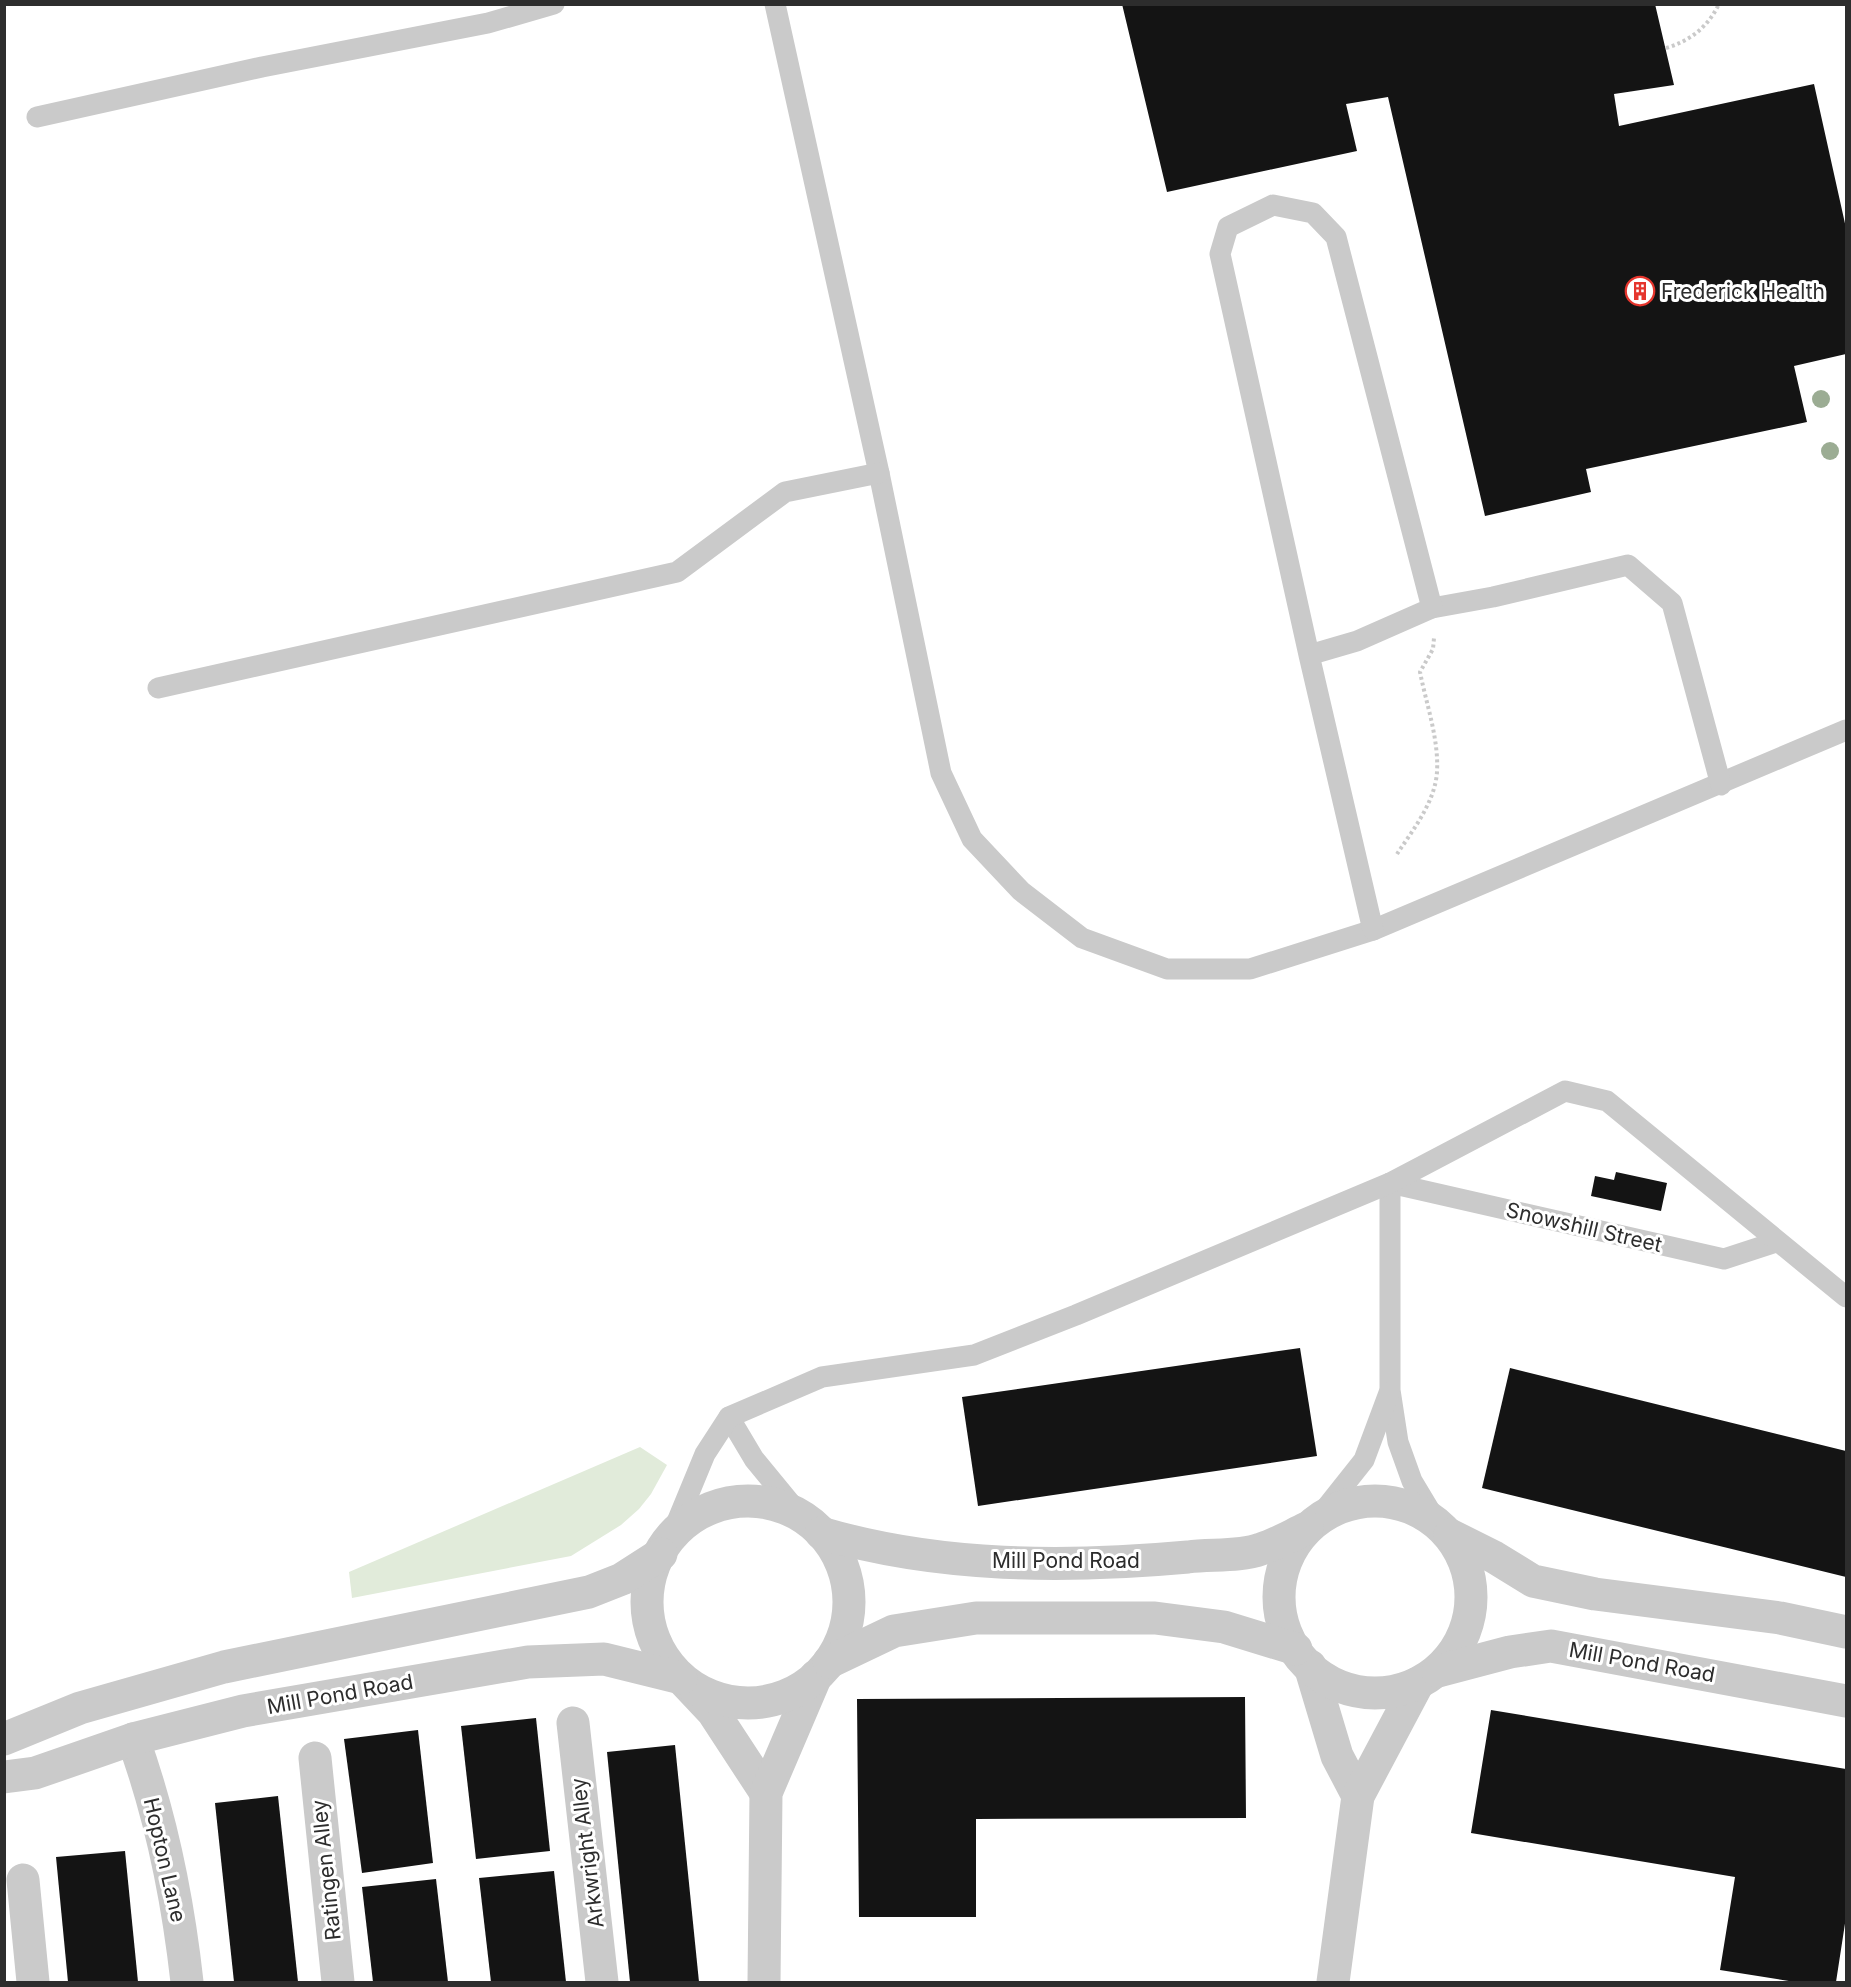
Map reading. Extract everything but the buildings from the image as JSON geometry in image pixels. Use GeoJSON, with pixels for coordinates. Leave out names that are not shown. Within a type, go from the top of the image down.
{"type":"FeatureCollection","features":[{"type":"Feature","properties":{"kind":"street","name":"Mill Pond Road"},"geometry":{"type":"LineString","coordinates":[[4,1739],[80,1708],[224,1667],[589,1592],[622,1579],[667,1544],[693,1516],[718,1505],[746,1501],[774,1504],[811,1524],[868,1547],[928,1557],[1010,1562],[1130,1561],[1259,1550],[1311,1526],[1348,1504],[1375,1500],[1402,1504],[1533,1581],[1595,1594],[1780,1618],[1846,1632]]}},
{"type":"Feature","properties":{"kind":"street","name":"Mill Pond Road"},"geometry":{"type":"LineString","coordinates":[[811,1524],[838,1556],[847,1582],[849,1610],[842,1638],[823,1669]]}},
{"type":"Feature","properties":{"kind":"street","name":"Mill Pond Road"},"geometry":{"type":"LineString","coordinates":[[1311,1526],[1287,1556],[1280,1583],[1280,1611],[1287,1637],[1303,1658],[1326,1679],[1353,1691],[1383,1693],[1510,1652],[1551,1646],[1846,1701]]}},
{"type":"Feature","properties":{"kind":"street"},"geometry":{"type":"LineString","coordinates":[[1333,1983],[1358,1796],[1428,1677],[1458,1648],[1469,1620],[1472,1591],[1465,1561],[1443,1528]]}},
{"type":"Feature","properties":{"kind":"street","name":"Mill Pond Road"},"geometry":{"type":"LineString","coordinates":[[667,1544],[650,1572],[646,1594],[647,1616],[652,1637],[681,1678]]}},
{"type":"Feature","properties":{"kind":"street","name":"Mill Pond Road"},"geometry":{"type":"LineString","coordinates":[[4,1777],[35,1773],[133,1739],[243,1711],[528,1662],[604,1659],[681,1678],[704,1693],[730,1702],[759,1703],[786,1696],[823,1669],[894,1631],[976,1618],[1155,1618],[1224,1627],[1303,1658]]}},
{"type":"Feature","properties":{"kind":"street"},"geometry":{"type":"LineString","coordinates":[[1303,1658],[1337,1756],[1358,1796]]}},
{"type":"Feature","properties":{"kind":"street"},"geometry":{"type":"LineString","coordinates":[[764,1983],[766,1793],[823,1669]]}},
{"type":"Feature","properties":{"kind":"street"},"geometry":{"type":"LineString","coordinates":[[681,1678],[713,1712],[766,1793]]}},
{"type":"Feature","properties":{"kind":"street","name":"Arkwright Alley"},"geometry":{"type":"LineString","coordinates":[[573,1724],[602,1983]]}},
{"type":"Feature","properties":{"kind":"street","name":"Hopton Lane"},"geometry":{"type":"LineString","coordinates":[[133,1739],[146,1774],[180,1920],[187,1983]]}},
{"type":"Feature","properties":{"kind":"street","name":"Ratingen Alley"},"geometry":{"type":"LineString","coordinates":[[315,1758],[338,1983]]}},
{"type":"Feature","properties":{"kind":"street"},"geometry":{"type":"LineString","coordinates":[[23,1880],[33,1983]]}},
{"type":"Feature","properties":{"kind":"lane"},"geometry":{"type":"LineString","coordinates":[[37,117],[307,58],[488,23],[554,4]]}},
{"type":"Feature","properties":{"kind":"lane"},"geometry":{"type":"LineString","coordinates":[[775,4],[879,473],[941,773],[972,839],[1021,891],[1082,938],[1167,969],[1250,969],[1373,930],[1721,785],[1846,730]]}},
{"type":"Feature","properties":{"kind":"lane"},"geometry":{"type":"LineString","coordinates":[[1373,930],[1309,654],[1221,254],[1228,227],[1273,205],[1313,213],[1336,237],[1432,608]]}},
{"type":"Feature","properties":{"kind":"lane"},"geometry":{"type":"LineString","coordinates":[[158,688],[677,572],[785,492],[879,473]]}},
{"type":"Feature","properties":{"kind":"lane"},"geometry":{"type":"LineString","coordinates":[[1309,654],[1357,641],[1432,608],[1493,597],[1628,565],[1672,603],[1721,785]]}},
{"type":"Feature","properties":{"kind":"lane"},"geometry":{"type":"LineString","coordinates":[[667,1544],[705,1454],[729,1417],[822,1377],[974,1355],[1076,1315],[1390,1183],[1564,1091],[1607,1101],[1776,1242],[1846,1297]]}},
{"type":"Feature","properties":{"kind":"lane"},"geometry":{"type":"LineString","coordinates":[[1390,1183],[1390,1390],[1398,1442],[1412,1481],[1443,1528]]}},
{"type":"Feature","properties":{"kind":"lane","name":"Snowshill Street"},"geometry":{"type":"LineString","coordinates":[[1390,1183],[1724,1259],[1776,1242]]}},
{"type":"Feature","properties":{"kind":"lane"},"geometry":{"type":"LineString","coordinates":[[1311,1526],[1364,1460],[1390,1390]]}},
{"type":"Feature","properties":{"kind":"lane"},"geometry":{"type":"LineString","coordinates":[[729,1417],[754,1459],[811,1524]]}},
{"type":"Feature","properties":{"kind":"path"},"geometry":{"type":"LineString","coordinates":[[1666,48],[1683,43],[1697,32],[1712,18],[1719,4]]}},
{"type":"Feature","properties":{"kind":"path"},"geometry":{"type":"LineString","coordinates":[[1397,854],[1424,811],[1437,773],[1437,754],[1420,672],[1433,649],[1432,608]]}},
{"type":"Feature","properties":{"kind":"green space"},"geometry":{"type":"Polygon","coordinates":[[[640,1447],[667,1465],[651,1494],[639,1509],[621,1525],[571,1556],[352,1598],[349,1572],[640,1447]]]}},
{"type":"Feature","properties":{"kind":"place","name":"Frederick Health"},"geometry":{"type":"Point","coordinates":[1640,291]}}]}
